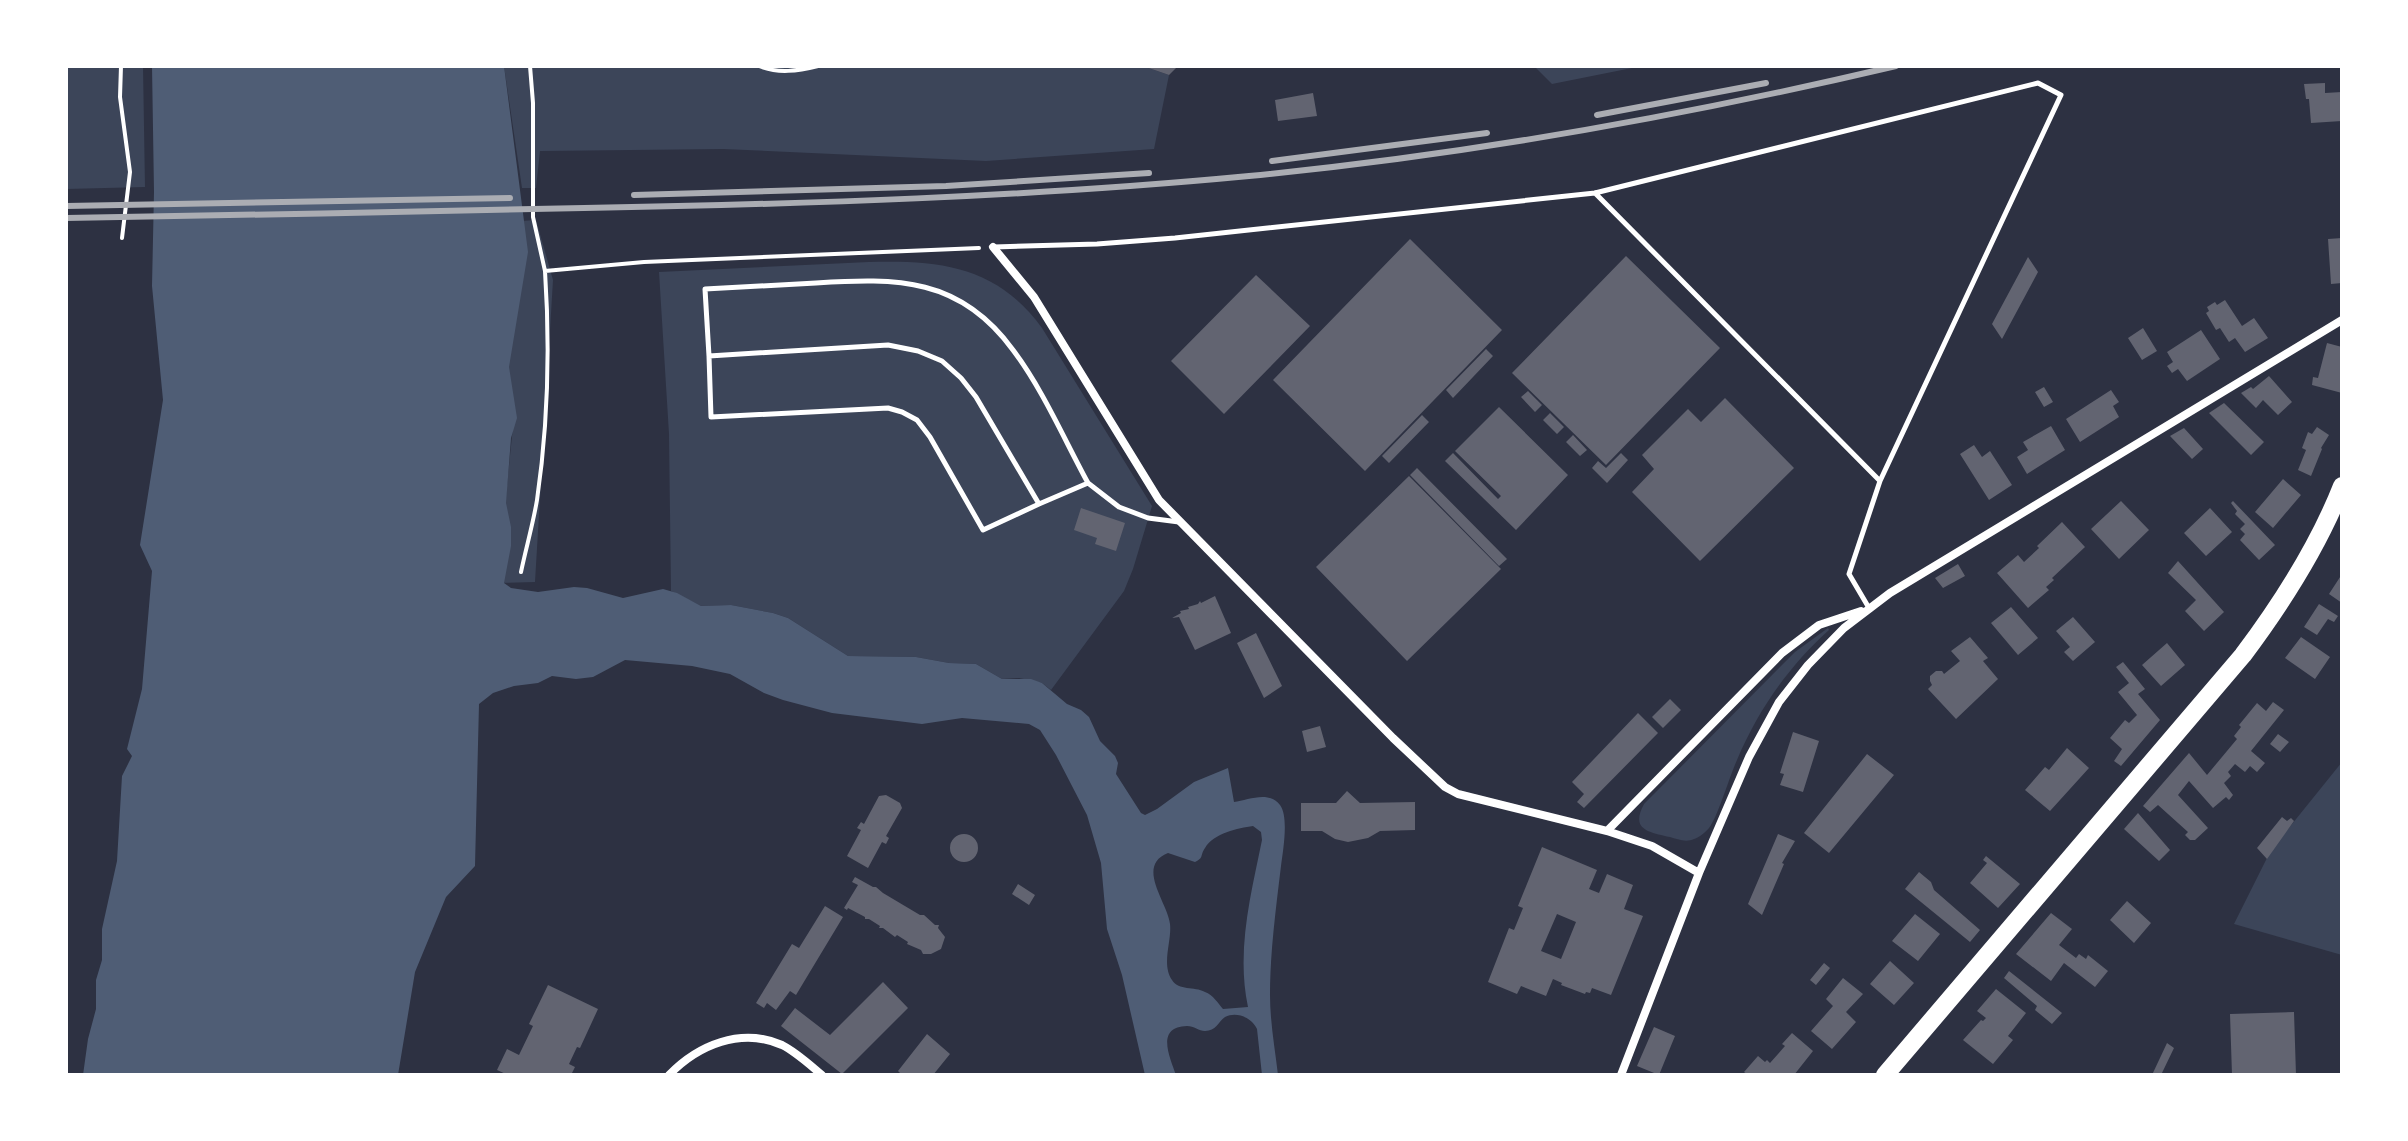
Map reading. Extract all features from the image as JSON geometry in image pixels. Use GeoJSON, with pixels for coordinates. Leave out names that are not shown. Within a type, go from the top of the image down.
{"type":"FeatureCollection","features":[{"type":"Feature","properties":{"kind":"main road"},"geometry":{"type":"LineString","coordinates":[[1885,1075],[2243,655],[2296,577],[2342,486]]}},
{"type":"Feature","properties":{"kind":"street"},"geometry":{"type":"LineString","coordinates":[[993,247],[1034,297],[1159,500],[1445,787],[1458,794],[1607,831],[1652,846],[1699,873]]}},
{"type":"Feature","properties":{"kind":"street"},"geometry":{"type":"LineString","coordinates":[[1621,1075],[1699,873],[1749,757],[1779,702],[1808,665],[1844,628],[1890,593],[2342,320]]}},
{"type":"Feature","properties":{"kind":"street"},"geometry":{"type":"LineString","coordinates":[[1607,831],[1782,653],[1819,625],[1869,608]]}},
{"type":"Feature","properties":{"kind":"street"},"geometry":{"type":"LineString","coordinates":[[669,1075],[701,1049],[742,1038],[764,1039],[784,1046],[822,1075]]}},
{"type":"Feature","properties":{"kind":"lane"},"geometry":{"type":"LineString","coordinates":[[993,247],[1175,238],[1595,193],[2038,83],[2061,95],[1880,481],[1849,574],[1869,608]]}},
{"type":"Feature","properties":{"kind":"lane"},"geometry":{"type":"LineString","coordinates":[[1595,193],[1880,481]]}},
{"type":"Feature","properties":{"kind":"lane"},"geometry":{"type":"LineString","coordinates":[[1088,483],[983,530],[930,437],[917,420],[902,412],[888,408],[711,417],[705,289],[872,279],[901,281],[948,295],[971,308],[994,327],[1012,348],[1088,483],[1119,507],[1148,518],[1180,522]]}},
{"type":"Feature","properties":{"kind":"lane"},"geometry":{"type":"LineString","coordinates":[[709,356],[888,345],[918,351],[942,361],[976,397],[1039,504]]}},
{"type":"Feature","properties":{"kind":"path"},"geometry":{"type":"LineString","coordinates":[[121,66],[120,97],[130,172],[122,238]]}},
{"type":"Feature","properties":{"kind":"path"},"geometry":{"type":"LineString","coordinates":[[521,572],[537,500],[549,330],[545,271],[533,217],[530,66]]}},
{"type":"Feature","properties":{"kind":"path"},"geometry":{"type":"LineString","coordinates":[[759,66],[769,70],[799,71],[818,66]]}},
{"type":"Feature","properties":{"kind":"path"},"geometry":{"type":"LineString","coordinates":[[545,271],[644,262],[993,247]]}},
{"type":"Feature","properties":{"kind":"shaded area"},"geometry":{"type":"Polygon","coordinates":[[[66,66],[143,66],[145,187],[66,189],[66,66]]]}},
{"type":"Feature","properties":{"kind":"shaded area"},"geometry":{"type":"Polygon","coordinates":[[[152,66],[504,66],[528,252],[509,367],[517,418],[511,438],[506,503],[511,546],[504,583],[511,588],[538,592],[587,588],[623,598],[663,589],[701,606],[731,605],[788,618],[848,656],[916,657],[976,664],[1002,679],[1031,679],[1042,683],[1089,717],[1100,741],[1115,756],[1118,763],[1116,774],[1145,815],[1194,782],[1228,768],[1234,802],[1264,797],[1275,800],[1283,810],[1284,843],[1270,979],[1278,1075],[1262,1075],[1257,1029],[1248,1019],[1234,1015],[1225,1017],[1209,1031],[1187,1026],[1171,1032],[1167,1044],[1176,1075],[1145,1075],[1122,975],[1107,929],[1101,863],[1087,815],[1040,730],[1029,724],[962,718],[922,724],[832,713],[764,693],[730,674],[692,666],[625,660],[593,677],[576,679],[552,676],[538,683],[514,686],[493,693],[479,704],[475,866],[446,897],[415,972],[398,1075],[83,1075],[96,1009],[102,929],[117,861],[122,776],[132,756],[127,749],[142,689],[152,571],[140,545],[163,400],[152,286],[152,66]],[[1253,826],[1234,830],[1209,843],[1195,862],[1168,853],[1154,867],[1156,886],[1170,924],[1169,974],[1179,986],[1208,993],[1223,1009],[1248,1007],[1244,944],[1261,832],[1253,826]]]}},
{"type":"Feature","properties":{"kind":"shaded area"},"geometry":{"type":"Polygon","coordinates":[[[504,66],[1143,66],[1169,75],[1154,149],[986,161],[723,149],[540,151],[536,188],[522,188],[504,66]]]}},
{"type":"Feature","properties":{"kind":"shaded area"},"geometry":{"type":"Polygon","coordinates":[[[1534,66],[1642,66],[1552,84],[1534,66]]]}},
{"type":"Feature","properties":{"kind":"shaded area"},"geometry":{"type":"Polygon","coordinates":[[[536,220],[553,280],[535,582],[497,583],[515,407],[504,373],[521,221],[536,220]]]}},
{"type":"Feature","properties":{"kind":"shaded area"},"geometry":{"type":"Polygon","coordinates":[[[869,262],[920,263],[965,271],[1006,291],[1025,307],[1042,328],[1152,506],[1124,591],[1051,690],[1042,683],[1019,678],[1002,679],[976,664],[916,657],[848,656],[788,618],[731,605],[701,606],[671,591],[669,434],[659,272],[869,262]]]}},
{"type":"Feature","properties":{"kind":"shaded area"},"geometry":{"type":"Polygon","coordinates":[[[1828,628],[1765,706],[1745,742],[1708,830],[1685,841],[1644,828],[1639,819],[1644,804],[1795,652],[1828,628]]]}},
{"type":"Feature","properties":{"kind":"shaded area"},"geometry":{"type":"Polygon","coordinates":[[[2342,762],[2342,955],[2234,924],[2271,850],[2342,762]]]}},
{"type":"Feature","properties":{"kind":"building"},"geometry":{"type":"Polygon","coordinates":[[[1143,66],[1178,66],[1169,75],[1143,66]]]}},
{"type":"Feature","properties":{"kind":"building"},"geometry":{"type":"Polygon","coordinates":[[[2325,83],[2325,93],[2342,92],[2342,121],[2311,123],[2304,84],[2325,83]]]}},
{"type":"Feature","properties":{"kind":"building"},"geometry":{"type":"Polygon","coordinates":[[[1313,93],[1317,116],[1278,121],[1275,100],[1313,93]]]}},
{"type":"Feature","properties":{"kind":"building"},"geometry":{"type":"Polygon","coordinates":[[[2342,238],[2342,283],[2331,284],[2328,239],[2342,238]]]}},
{"type":"Feature","properties":{"kind":"building"},"geometry":{"type":"Polygon","coordinates":[[[1410,239],[1502,330],[1365,471],[1273,380],[1410,239]]]}},
{"type":"Feature","properties":{"kind":"building"},"geometry":{"type":"Polygon","coordinates":[[[1626,256],[1720,348],[1606,465],[1512,373],[1626,256]]]}},
{"type":"Feature","properties":{"kind":"building"},"geometry":{"type":"Polygon","coordinates":[[[2028,257],[2038,272],[2002,339],[1992,324],[2028,257]]]}},
{"type":"Feature","properties":{"kind":"building"},"geometry":{"type":"Polygon","coordinates":[[[1256,275],[1310,326],[1224,414],[1171,361],[1256,275]]]}},
{"type":"Feature","properties":{"kind":"building"},"geometry":{"type":"Polygon","coordinates":[[[2225,300],[2242,326],[2254,318],[2268,338],[2245,352],[2235,338],[2229,342],[2220,328],[2216,330],[2206,313],[2209,311],[2207,307],[2225,300]]]}},
{"type":"Feature","properties":{"kind":"building"},"geometry":{"type":"Polygon","coordinates":[[[2143,328],[2157,351],[2142,360],[2128,338],[2143,328]]]}},
{"type":"Feature","properties":{"kind":"building"},"geometry":{"type":"Polygon","coordinates":[[[2201,330],[2220,359],[2187,381],[2178,369],[2172,373],[2167,366],[2173,362],[2167,352],[2201,330]]]}},
{"type":"Feature","properties":{"kind":"building"},"geometry":{"type":"Polygon","coordinates":[[[2327,343],[2342,347],[2342,393],[2312,385],[2313,377],[2318,378],[2327,343]]]}},
{"type":"Feature","properties":{"kind":"building"},"geometry":{"type":"Polygon","coordinates":[[[1486,349],[1493,356],[1453,398],[1446,390],[1486,349]]]}},
{"type":"Feature","properties":{"kind":"building"},"geometry":{"type":"Polygon","coordinates":[[[2269,376],[2292,402],[2278,415],[2263,400],[2256,408],[2241,393],[2251,387],[2253,389],[2269,376]]]}},
{"type":"Feature","properties":{"kind":"building"},"geometry":{"type":"Polygon","coordinates":[[[2044,387],[2053,402],[2044,407],[2035,392],[2044,387]]]}},
{"type":"Feature","properties":{"kind":"building"},"geometry":{"type":"Polygon","coordinates":[[[2111,390],[2119,402],[2113,406],[2119,417],[2080,442],[2066,419],[2111,390]]]}},
{"type":"Feature","properties":{"kind":"building"},"geometry":{"type":"Polygon","coordinates":[[[1528,391],[1542,405],[1535,412],[1521,397],[1528,391]]]}},
{"type":"Feature","properties":{"kind":"building"},"geometry":{"type":"Polygon","coordinates":[[[1725,398],[1794,468],[1700,561],[1632,492],[1654,469],[1642,455],[1688,409],[1701,422],[1725,398]]]}},
{"type":"Feature","properties":{"kind":"building"},"geometry":{"type":"Polygon","coordinates":[[[2224,403],[2264,442],[2251,455],[2209,413],[2224,403]]]}},
{"type":"Feature","properties":{"kind":"building"},"geometry":{"type":"Polygon","coordinates":[[[1499,407],[1568,475],[1516,530],[1445,461],[1453,453],[1498,499],[1501,496],[1455,451],[1499,407]]]}},
{"type":"Feature","properties":{"kind":"building"},"geometry":{"type":"Polygon","coordinates":[[[1550,413],[1564,427],[1557,434],[1543,420],[1550,413]]]}},
{"type":"Feature","properties":{"kind":"building"},"geometry":{"type":"Polygon","coordinates":[[[1422,415],[1429,422],[1389,463],[1382,456],[1422,415]]]}},
{"type":"Feature","properties":{"kind":"building"},"geometry":{"type":"Polygon","coordinates":[[[2051,426],[2065,450],[2027,474],[2017,457],[2028,450],[2023,442],[2051,426]]]}},
{"type":"Feature","properties":{"kind":"building"},"geometry":{"type":"Polygon","coordinates":[[[2317,427],[2329,435],[2311,476],[2298,470],[2306,450],[2302,448],[2308,432],[2312,434],[2317,427]]]}},
{"type":"Feature","properties":{"kind":"building"},"geometry":{"type":"Polygon","coordinates":[[[2184,428],[2203,449],[2192,459],[2170,436],[2184,428]]]}},
{"type":"Feature","properties":{"kind":"building"},"geometry":{"type":"Polygon","coordinates":[[[1573,435],[1587,450],[1580,456],[1566,442],[1573,435]]]}},
{"type":"Feature","properties":{"kind":"building"},"geometry":{"type":"Polygon","coordinates":[[[1974,445],[1982,457],[1990,451],[2012,485],[1989,500],[1960,454],[1974,445]]]}},
{"type":"Feature","properties":{"kind":"building"},"geometry":{"type":"Polygon","coordinates":[[[1621,453],[1628,460],[1607,483],[1592,468],[1598,461],[1606,468],[1621,453]]]}},
{"type":"Feature","properties":{"kind":"building"},"geometry":{"type":"Polygon","coordinates":[[[1417,468],[1507,559],[1499,566],[1410,475],[1417,468]]]}},
{"type":"Feature","properties":{"kind":"building"},"geometry":{"type":"Polygon","coordinates":[[[1409,476],[1501,569],[1407,661],[1316,567],[1409,476]]]}},
{"type":"Feature","properties":{"kind":"building"},"geometry":{"type":"Polygon","coordinates":[[[2283,479],[2301,495],[2273,528],[2255,512],[2283,479]]]}},
{"type":"Feature","properties":{"kind":"building"},"geometry":{"type":"Polygon","coordinates":[[[2121,501],[2149,530],[2119,559],[2091,529],[2121,501]]]}},
{"type":"Feature","properties":{"kind":"building"},"geometry":{"type":"Polygon","coordinates":[[[2233,501],[2275,545],[2259,560],[2240,540],[2245,534],[2240,529],[2245,524],[2235,514],[2237,511],[2231,503],[2233,501]]]}},
{"type":"Feature","properties":{"kind":"building"},"geometry":{"type":"Polygon","coordinates":[[[1081,508],[1125,523],[1116,551],[1095,544],[1097,538],[1074,530],[1081,508]]]}},
{"type":"Feature","properties":{"kind":"building"},"geometry":{"type":"Polygon","coordinates":[[[2210,508],[2232,532],[2206,556],[2184,533],[2210,508]]]}},
{"type":"Feature","properties":{"kind":"building"},"geometry":{"type":"Polygon","coordinates":[[[2062,522],[2085,547],[2052,578],[2054,580],[2046,587],[2049,590],[2028,608],[1997,573],[2018,555],[2024,562],[2062,522]]]}},
{"type":"Feature","properties":{"kind":"building"},"geometry":{"type":"Polygon","coordinates":[[[2178,561],[2224,612],[2204,631],[2185,611],[2196,600],[2168,573],[2178,561]]]}},
{"type":"Feature","properties":{"kind":"building"},"geometry":{"type":"Polygon","coordinates":[[[1958,564],[1965,576],[1943,588],[1935,578],[1958,564]]]}},
{"type":"Feature","properties":{"kind":"building"},"geometry":{"type":"Polygon","coordinates":[[[2342,574],[2342,603],[2329,594],[2342,574]]]}},
{"type":"Feature","properties":{"kind":"building"},"geometry":{"type":"Polygon","coordinates":[[[1215,596],[1231,633],[1195,650],[1179,617],[1172,618],[1180,611],[1215,596]]]}},
{"type":"Feature","properties":{"kind":"building"},"geometry":{"type":"Polygon","coordinates":[[[2319,604],[2338,616],[2334,622],[2328,619],[2317,635],[2304,627],[2319,604]]]}},
{"type":"Feature","properties":{"kind":"building"},"geometry":{"type":"Polygon","coordinates":[[[2011,607],[2038,638],[2018,655],[1991,623],[2011,607]]]}},
{"type":"Feature","properties":{"kind":"building"},"geometry":{"type":"Polygon","coordinates":[[[2073,617],[2095,642],[2073,661],[2064,652],[2070,647],[2056,631],[2073,617]]]}},
{"type":"Feature","properties":{"kind":"building"},"geometry":{"type":"Polygon","coordinates":[[[1256,633],[1282,686],[1264,698],[1237,643],[1256,633]]]}},
{"type":"Feature","properties":{"kind":"building"},"geometry":{"type":"Polygon","coordinates":[[[1970,637],[1988,658],[1983,661],[1998,679],[1956,719],[1928,689],[1932,685],[1930,676],[1936,671],[1944,674],[1960,661],[1951,651],[1970,637]]]}},
{"type":"Feature","properties":{"kind":"building"},"geometry":{"type":"Polygon","coordinates":[[[2301,637],[2330,657],[2315,679],[2285,658],[2301,637]]]}},
{"type":"Feature","properties":{"kind":"building"},"geometry":{"type":"Polygon","coordinates":[[[2167,643],[2185,665],[2161,686],[2142,665],[2167,643]]]}},
{"type":"Feature","properties":{"kind":"building"},"geometry":{"type":"Polygon","coordinates":[[[2123,662],[2145,689],[2138,694],[2160,720],[2121,766],[2114,761],[2122,749],[2110,738],[2125,720],[2129,723],[2137,715],[2118,692],[2129,683],[2116,667],[2123,662]]]}},
{"type":"Feature","properties":{"kind":"building"},"geometry":{"type":"Polygon","coordinates":[[[1670,699],[1681,710],[1663,728],[1652,717],[1670,699]]]}},
{"type":"Feature","properties":{"kind":"building"},"geometry":{"type":"Polygon","coordinates":[[[2273,702],[2284,710],[2251,751],[2265,763],[2257,772],[2250,766],[2245,772],[2235,764],[2228,772],[2231,776],[2224,783],[2233,795],[2229,800],[2226,797],[2213,808],[2189,781],[2178,795],[2208,828],[2195,840],[2190,840],[2185,835],[2188,832],[2158,805],[2150,812],[2143,806],[2189,753],[2207,775],[2237,739],[2234,736],[2241,727],[2239,725],[2257,703],[2266,711],[2273,702]]]}},
{"type":"Feature","properties":{"kind":"building"},"geometry":{"type":"Polygon","coordinates":[[[1638,713],[1658,733],[1584,808],[1577,802],[1584,794],[1572,782],[1638,713]]]}},
{"type":"Feature","properties":{"kind":"building"},"geometry":{"type":"Polygon","coordinates":[[[1320,726],[1326,747],[1307,752],[1302,731],[1320,726]]]}},
{"type":"Feature","properties":{"kind":"building"},"geometry":{"type":"Polygon","coordinates":[[[1793,732],[1819,741],[1803,792],[1780,785],[1784,774],[1780,773],[1793,732]]]}},
{"type":"Feature","properties":{"kind":"building"},"geometry":{"type":"Polygon","coordinates":[[[2278,734],[2289,742],[2280,752],[2270,744],[2278,734]]]}},
{"type":"Feature","properties":{"kind":"building"},"geometry":{"type":"Polygon","coordinates":[[[2067,748],[2089,768],[2050,811],[2025,790],[2045,767],[2049,770],[2067,748]]]}},
{"type":"Feature","properties":{"kind":"building"},"geometry":{"type":"Polygon","coordinates":[[[1867,754],[1894,775],[1829,853],[1804,833],[1867,754]]]}},
{"type":"Feature","properties":{"kind":"building"},"geometry":{"type":"Polygon","coordinates":[[[1347,791],[1360,803],[1415,802],[1415,830],[1380,831],[1368,838],[1348,842],[1322,831],[1301,831],[1301,803],[1336,803],[1347,791]]]}},
{"type":"Feature","properties":{"kind":"building"},"geometry":{"type":"Polygon","coordinates":[[[886,795],[900,803],[902,808],[886,836],[889,838],[886,844],[882,842],[868,868],[847,856],[861,830],[857,828],[861,822],[864,824],[879,796],[886,795]]]}},
{"type":"Feature","properties":{"kind":"building"},"geometry":{"type":"Polygon","coordinates":[[[2138,813],[2170,850],[2159,861],[2124,829],[2138,813]]]}},
{"type":"Feature","properties":{"kind":"building"},"geometry":{"type":"Polygon","coordinates":[[[2282,817],[2294,821],[2267,859],[2257,848],[2282,817]]]}},
{"type":"Feature","properties":{"kind":"building"},"geometry":{"type":"Polygon","coordinates":[[[964,834],[974,838],[978,848],[974,858],[964,862],[954,858],[950,848],[954,838],[964,834]]]}},
{"type":"Feature","properties":{"kind":"building"},"geometry":{"type":"Polygon","coordinates":[[[1778,834],[1795,841],[1782,863],[1762,915],[1748,904],[1778,834]]]}},
{"type":"Feature","properties":{"kind":"building"},"geometry":{"type":"Polygon","coordinates":[[[1542,847],[1597,870],[1589,889],[1599,893],[1607,874],[1633,885],[1624,909],[1643,916],[1611,995],[1592,988],[1590,993],[1585,994],[1553,979],[1546,996],[1521,986],[1517,994],[1488,982],[1509,928],[1514,930],[1523,908],[1518,906],[1542,847]],[[1557,914],[1541,951],[1561,959],[1576,922],[1557,914]]]}},
{"type":"Feature","properties":{"kind":"building"},"geometry":{"type":"Polygon","coordinates":[[[1986,856],[2020,884],[1998,908],[1970,883],[1987,863],[1983,860],[1986,856]]]}},
{"type":"Feature","properties":{"kind":"building"},"geometry":{"type":"Polygon","coordinates":[[[1919,872],[1931,882],[1934,890],[1980,930],[1970,942],[1905,889],[1919,872]]]}},
{"type":"Feature","properties":{"kind":"building"},"geometry":{"type":"Polygon","coordinates":[[[855,877],[939,925],[945,937],[941,949],[923,954],[897,935],[895,937],[869,919],[844,908],[858,885],[852,882],[855,877]]]}},
{"type":"Feature","properties":{"kind":"building"},"geometry":{"type":"Polygon","coordinates":[[[1018,884],[1035,895],[1029,905],[1012,894],[1018,884]]]}},
{"type":"Feature","properties":{"kind":"building"},"geometry":{"type":"Polygon","coordinates":[[[2127,901],[2151,923],[2134,943],[2110,920],[2127,901]]]}},
{"type":"Feature","properties":{"kind":"building"},"geometry":{"type":"Polygon","coordinates":[[[825,906],[843,917],[796,995],[790,991],[776,1010],[767,1003],[764,1008],[756,1003],[792,944],[799,948],[825,906]]]}},
{"type":"Feature","properties":{"kind":"building"},"geometry":{"type":"Polygon","coordinates":[[[2051,913],[2072,929],[2059,945],[2076,958],[2079,954],[2086,959],[2088,955],[2108,971],[2095,987],[2064,963],[2051,981],[2016,954],[2051,913]]]}},
{"type":"Feature","properties":{"kind":"building"},"geometry":{"type":"Polygon","coordinates":[[[1915,914],[1940,934],[1918,961],[1892,941],[1915,914]]]}},
{"type":"Feature","properties":{"kind":"building"},"geometry":{"type":"Polygon","coordinates":[[[1890,961],[1914,983],[1894,1005],[1870,984],[1890,961]]]}},
{"type":"Feature","properties":{"kind":"building"},"geometry":{"type":"Polygon","coordinates":[[[1824,963],[1830,968],[1816,985],[1810,980],[1824,963]]]}},
{"type":"Feature","properties":{"kind":"building"},"geometry":{"type":"Polygon","coordinates":[[[2009,971],[2062,1013],[2052,1024],[2035,1010],[2037,1006],[2004,978],[2009,971]]]}},
{"type":"Feature","properties":{"kind":"building"},"geometry":{"type":"Polygon","coordinates":[[[1843,978],[1863,994],[1846,1012],[1856,1022],[1832,1049],[1811,1031],[1833,1006],[1826,999],[1843,978]]]}},
{"type":"Feature","properties":{"kind":"building"},"geometry":{"type":"Polygon","coordinates":[[[883,982],[908,1008],[842,1074],[781,1026],[795,1008],[830,1035],[883,982]]]}},
{"type":"Feature","properties":{"kind":"building"},"geometry":{"type":"Polygon","coordinates":[[[548,985],[598,1009],[569,1064],[575,1067],[571,1075],[508,1075],[497,1070],[507,1049],[519,1055],[533,1026],[529,1024],[548,985]]]}},
{"type":"Feature","properties":{"kind":"building"},"geometry":{"type":"Polygon","coordinates":[[[1996,989],[2026,1013],[2008,1036],[2013,1040],[1993,1064],[1963,1040],[1986,1018],[1977,1011],[1996,989]]]}},
{"type":"Feature","properties":{"kind":"building"},"geometry":{"type":"Polygon","coordinates":[[[2294,1012],[2296,1075],[2232,1075],[2230,1014],[2294,1012]]]}},
{"type":"Feature","properties":{"kind":"building"},"geometry":{"type":"Polygon","coordinates":[[[1654,1027],[1675,1036],[1659,1075],[1637,1066],[1654,1027]]]}},
{"type":"Feature","properties":{"kind":"building"},"geometry":{"type":"Polygon","coordinates":[[[1792,1033],[1813,1051],[1794,1075],[1748,1075],[1744,1072],[1758,1056],[1770,1063],[1792,1033]]]}},
{"type":"Feature","properties":{"kind":"building"},"geometry":{"type":"Polygon","coordinates":[[[927,1034],[950,1054],[933,1075],[902,1075],[898,1071],[927,1034]]]}},
{"type":"Feature","properties":{"kind":"building"},"geometry":{"type":"Polygon","coordinates":[[[2167,1043],[2174,1048],[2161,1075],[2152,1075],[2167,1043]]]}},
{"type":"Feature","properties":{"kind":"railway"},"geometry":{"type":"LineString","coordinates":[[66,218],[834,202],[1166,183],[1331,167],[1493,145],[1655,117],[1896,66]]}},
{"type":"Feature","properties":{"kind":"railway"},"geometry":{"type":"LineString","coordinates":[[1597,115],[1766,83]]}},
{"type":"Feature","properties":{"kind":"railway"},"geometry":{"type":"LineString","coordinates":[[1272,161],[1487,133]]}},
{"type":"Feature","properties":{"kind":"railway"},"geometry":{"type":"LineString","coordinates":[[634,195],[946,186],[1149,173]]}},
{"type":"Feature","properties":{"kind":"railway"},"geometry":{"type":"LineString","coordinates":[[66,206],[510,198]]}}]}
